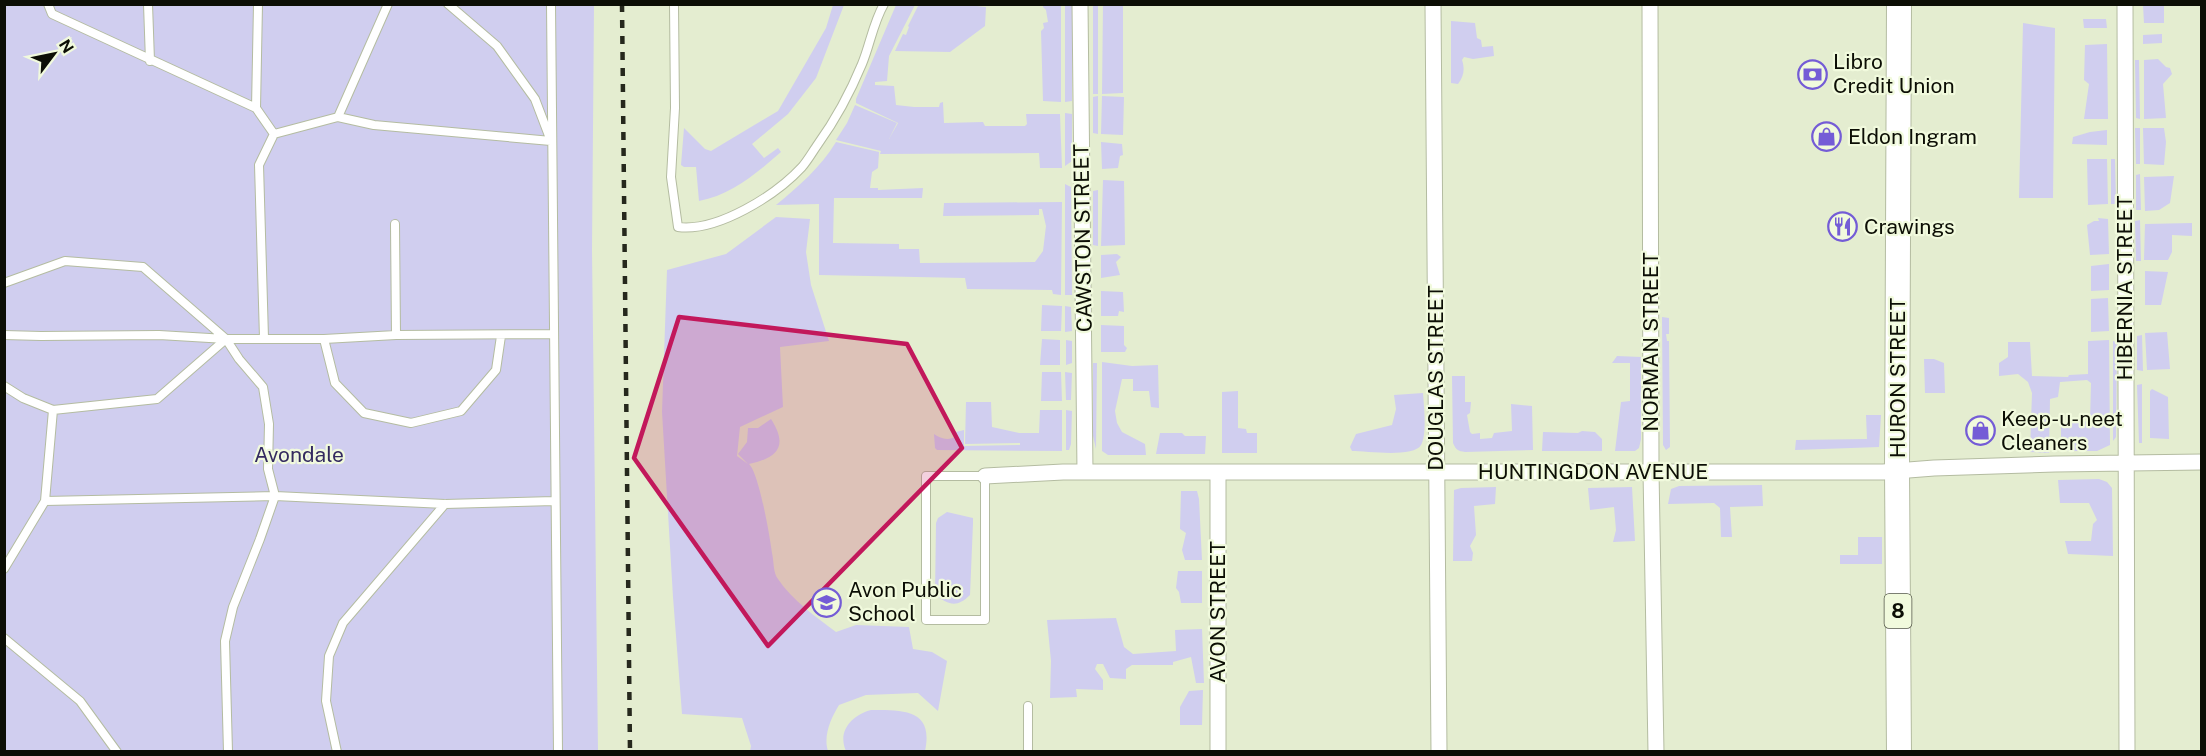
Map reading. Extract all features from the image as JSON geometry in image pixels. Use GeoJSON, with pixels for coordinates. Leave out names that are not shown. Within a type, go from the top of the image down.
{"type":"FeatureCollection","features":[{"type":"Feature","properties":{"kind":"main road","name":"HURON STREET"},"geometry":{"type":"LineString","coordinates":[[1899,4],[1899,752]]}},
{"type":"Feature","properties":{"kind":"street","name":"CAWSTON STREET"},"geometry":{"type":"LineString","coordinates":[[1080,4],[1085,472]]}},
{"type":"Feature","properties":{"kind":"street","name":"DOUGLAS STREET"},"geometry":{"type":"LineString","coordinates":[[1433,4],[1439,752]]}},
{"type":"Feature","properties":{"kind":"street","name":"NORMAN STREET"},"geometry":{"type":"LineString","coordinates":[[1650,4],[1651,471],[1656,752]]}},
{"type":"Feature","properties":{"kind":"street","name":"HIBERNIA STREET"},"geometry":{"type":"LineString","coordinates":[[2125,4],[2127,752]]}},
{"type":"Feature","properties":{"kind":"street","name":"HUNTINGDON AVENUE"},"geometry":{"type":"LineString","coordinates":[[985,476],[1085,472],[1898,470],[2125,462],[2202,462]]}},
{"type":"Feature","properties":{"kind":"street","name":"AVON STREET"},"geometry":{"type":"LineString","coordinates":[[1218,472],[1218,752]]}},
{"type":"Feature","properties":{"kind":"lane"},"geometry":{"type":"LineString","coordinates":[[48,4],[52,14],[256,108],[274,134]]}},
{"type":"Feature","properties":{"kind":"lane"},"geometry":{"type":"LineString","coordinates":[[148,4],[150,61]]}},
{"type":"Feature","properties":{"kind":"lane"},"geometry":{"type":"LineString","coordinates":[[256,108],[258,4]]}},
{"type":"Feature","properties":{"kind":"lane"},"geometry":{"type":"LineString","coordinates":[[338,117],[388,4]]}},
{"type":"Feature","properties":{"kind":"lane"},"geometry":{"type":"LineString","coordinates":[[448,4],[497,46],[535,99],[551,141]]}},
{"type":"Feature","properties":{"kind":"lane"},"geometry":{"type":"LineString","coordinates":[[551,4],[558,752]]}},
{"type":"Feature","properties":{"kind":"lane"},"geometry":{"type":"LineString","coordinates":[[674,4],[675,108],[671,177],[678,227],[693,229],[725,219],[762,199],[803,166],[840,112],[863,62],[884,4]]}},
{"type":"Feature","properties":{"kind":"lane"},"geometry":{"type":"LineString","coordinates":[[264,338],[259,165],[274,134],[338,117],[374,125],[551,141]]}},
{"type":"Feature","properties":{"kind":"lane"},"geometry":{"type":"LineString","coordinates":[[395,224],[396,335]]}},
{"type":"Feature","properties":{"kind":"lane"},"geometry":{"type":"LineString","coordinates":[[4,283],[65,261],[143,267],[226,339],[239,359],[263,387],[269,424],[268,469],[275,496],[261,539],[233,607],[225,641],[228,752]]}},
{"type":"Feature","properties":{"kind":"lane"},"geometry":{"type":"LineString","coordinates":[[4,335],[159,335],[226,339],[324,339],[396,335],[554,334]]}},
{"type":"Feature","properties":{"kind":"lane"},"geometry":{"type":"LineString","coordinates":[[324,339],[335,383],[364,413],[411,423],[460,411],[496,370],[501,336]]}},
{"type":"Feature","properties":{"kind":"lane"},"geometry":{"type":"LineString","coordinates":[[4,386],[23,398],[53,410],[157,399],[226,339]]}},
{"type":"Feature","properties":{"kind":"lane"},"geometry":{"type":"LineString","coordinates":[[4,569],[45,501],[53,410]]}},
{"type":"Feature","properties":{"kind":"lane"},"geometry":{"type":"LineString","coordinates":[[926,476],[985,476],[985,620],[926,620],[926,476]]}},
{"type":"Feature","properties":{"kind":"lane"},"geometry":{"type":"LineString","coordinates":[[45,501],[275,496],[444,504],[554,501]]}},
{"type":"Feature","properties":{"kind":"lane"},"geometry":{"type":"LineString","coordinates":[[337,752],[326,701],[329,656],[343,623],[444,504]]}},
{"type":"Feature","properties":{"kind":"lane"},"geometry":{"type":"LineString","coordinates":[[4,638],[80,701],[117,752]]}},
{"type":"Feature","properties":{"kind":"lane"},"geometry":{"type":"LineString","coordinates":[[1028,706],[1028,752]]}},
{"type":"Feature","properties":{"kind":"highlighted area"},"geometry":{"type":"Polygon","coordinates":[[[679,317],[907,344],[962,448],[768,646],[634,458],[679,317]]]}},
{"type":"Feature","properties":{"kind":"green space"},"geometry":{"type":"Polygon","coordinates":[[[921,4],[986,7],[985,26],[950,52],[895,51],[903,34],[906,35],[908,26],[921,4]]]}},
{"type":"Feature","properties":{"kind":"green space","name":"Avondale"},"geometry":{"type":"Polygon","coordinates":[[[4,5],[594,5],[592,250],[598,751],[5,751],[4,5]]]}},
{"type":"Feature","properties":{"kind":"green space"},"geometry":{"type":"Polygon","coordinates":[[[833,5],[844,5],[816,78],[788,114],[752,144],[764,158],[778,148],[781,152],[733,188],[699,201],[696,167],[681,165],[684,128],[705,149],[711,151],[778,111],[826,28],[833,5]]]}},
{"type":"Feature","properties":{"kind":"green space"},"geometry":{"type":"Polygon","coordinates":[[[896,5],[915,5],[889,56],[887,81],[875,82],[875,85],[894,86],[896,105],[939,107],[943,102],[944,123],[983,122],[985,126],[1025,126],[1027,124],[1026,114],[1060,114],[1062,168],[1040,168],[1039,153],[880,154],[881,151],[836,140],[855,105],[897,123],[889,139],[898,123],[856,103],[896,5]]]}},
{"type":"Feature","properties":{"kind":"green space"},"geometry":{"type":"Polygon","coordinates":[[[1043,5],[1061,5],[1061,102],[1043,101],[1041,31],[1044,28],[1043,23],[1048,22],[1043,5]]]}},
{"type":"Feature","properties":{"kind":"green space"},"geometry":{"type":"Polygon","coordinates":[[[1065,5],[1072,5],[1072,101],[1065,102],[1065,5]]]}},
{"type":"Feature","properties":{"kind":"green space"},"geometry":{"type":"Polygon","coordinates":[[[1093,5],[1098,5],[1098,94],[1093,94],[1093,5]]]}},
{"type":"Feature","properties":{"kind":"green space"},"geometry":{"type":"Polygon","coordinates":[[[1103,5],[1123,5],[1123,93],[1102,94],[1103,5]]]}},
{"type":"Feature","properties":{"kind":"green space"},"geometry":{"type":"Polygon","coordinates":[[[2143,5],[2164,5],[2164,23],[2144,23],[2143,5]]]}},
{"type":"Feature","properties":{"kind":"green space"},"geometry":{"type":"Polygon","coordinates":[[[2083,19],[2106,19],[2107,28],[2084,28],[2083,19]]]}},
{"type":"Feature","properties":{"kind":"green space"},"geometry":{"type":"Polygon","coordinates":[[[1451,21],[1475,23],[1477,38],[1481,40],[1482,47],[1493,46],[1494,56],[1473,59],[1464,57],[1462,78],[1458,84],[1451,83],[1451,21]]]}},
{"type":"Feature","properties":{"kind":"green space"},"geometry":{"type":"Polygon","coordinates":[[[2023,23],[2055,28],[2053,198],[2019,198],[2023,23]]]}},
{"type":"Feature","properties":{"kind":"green space"},"geometry":{"type":"Polygon","coordinates":[[[2162,34],[2162,43],[2143,44],[2143,35],[2162,34]]]}},
{"type":"Feature","properties":{"kind":"green space"},"geometry":{"type":"Polygon","coordinates":[[[2107,44],[2108,119],[2084,119],[2089,84],[2084,80],[2085,45],[2107,44]]]}},
{"type":"Feature","properties":{"kind":"green space"},"geometry":{"type":"Polygon","coordinates":[[[2158,59],[2170,68],[2172,74],[2163,84],[2166,118],[2144,119],[2144,60],[2158,59]]]}},
{"type":"Feature","properties":{"kind":"green space"},"geometry":{"type":"Polygon","coordinates":[[[2135,60],[2139,60],[2140,119],[2136,118],[2135,60]]]}},
{"type":"Feature","properties":{"kind":"green space"},"geometry":{"type":"Polygon","coordinates":[[[1098,96],[1098,134],[1093,133],[1093,97],[1098,96]]]}},
{"type":"Feature","properties":{"kind":"green space"},"geometry":{"type":"Polygon","coordinates":[[[1102,96],[1124,97],[1123,135],[1101,134],[1102,96]]]}},
{"type":"Feature","properties":{"kind":"green space"},"geometry":{"type":"Polygon","coordinates":[[[1065,113],[1072,114],[1072,161],[1065,166],[1065,113]]]}},
{"type":"Feature","properties":{"kind":"green space"},"geometry":{"type":"Polygon","coordinates":[[[2135,128],[2140,128],[2140,164],[2136,164],[2135,128]]]}},
{"type":"Feature","properties":{"kind":"green space"},"geometry":{"type":"Polygon","coordinates":[[[2143,128],[2164,128],[2166,142],[2164,165],[2144,164],[2143,128]]]}},
{"type":"Feature","properties":{"kind":"green space"},"geometry":{"type":"Polygon","coordinates":[[[2107,130],[2107,145],[2072,144],[2073,137],[2107,130]]]}},
{"type":"Feature","properties":{"kind":"green space"},"geometry":{"type":"Polygon","coordinates":[[[836,142],[879,152],[878,168],[872,172],[870,188],[878,188],[878,190],[923,188],[922,198],[834,198],[833,243],[899,244],[899,249],[919,249],[920,263],[1035,262],[1043,251],[1046,226],[1042,209],[1039,209],[1039,215],[943,216],[944,203],[1062,202],[1061,295],[1053,294],[1052,290],[967,289],[965,278],[819,275],[819,204],[776,205],[801,184],[836,142]]]}},
{"type":"Feature","properties":{"kind":"green space"},"geometry":{"type":"Polygon","coordinates":[[[1101,142],[1122,144],[1123,155],[1120,156],[1118,168],[1102,169],[1101,142]]]}},
{"type":"Feature","properties":{"kind":"green space"},"geometry":{"type":"Polygon","coordinates":[[[2087,159],[2107,159],[2108,204],[2088,205],[2087,159]]]}},
{"type":"Feature","properties":{"kind":"green space"},"geometry":{"type":"Polygon","coordinates":[[[2111,159],[2115,159],[2116,204],[2111,204],[2111,159]]]}},
{"type":"Feature","properties":{"kind":"green space"},"geometry":{"type":"Polygon","coordinates":[[[2140,174],[2141,210],[2136,210],[2136,175],[2140,174]]]}},
{"type":"Feature","properties":{"kind":"green space"},"geometry":{"type":"Polygon","coordinates":[[[2174,176],[2170,203],[2159,210],[2145,211],[2144,177],[2174,176]]]}},
{"type":"Feature","properties":{"kind":"green space"},"geometry":{"type":"Polygon","coordinates":[[[1103,180],[1124,181],[1125,245],[1101,246],[1103,180]]]}},
{"type":"Feature","properties":{"kind":"green space"},"geometry":{"type":"Polygon","coordinates":[[[1065,184],[1071,187],[1072,295],[1065,295],[1065,184]]]}},
{"type":"Feature","properties":{"kind":"green space"},"geometry":{"type":"Polygon","coordinates":[[[1098,190],[1098,246],[1093,245],[1093,191],[1098,190]]]}},
{"type":"Feature","properties":{"kind":"green space"},"geometry":{"type":"Polygon","coordinates":[[[776,217],[810,219],[806,252],[811,285],[829,341],[780,347],[783,407],[740,427],[737,456],[748,464],[738,454],[747,442],[748,428],[758,428],[771,419],[779,437],[777,450],[773,455],[749,464],[757,479],[775,574],[797,601],[836,632],[856,625],[909,627],[913,649],[932,652],[947,661],[938,711],[918,693],[866,695],[839,705],[827,733],[828,751],[750,751],[751,746],[742,718],[682,714],[662,412],[667,270],[726,254],[776,217]]]}},
{"type":"Feature","properties":{"kind":"green space"},"geometry":{"type":"Polygon","coordinates":[[[2098,218],[2108,219],[2109,254],[2090,255],[2087,225],[2099,221],[2098,218]]]}},
{"type":"Feature","properties":{"kind":"green space"},"geometry":{"type":"Polygon","coordinates":[[[2140,220],[2141,261],[2136,261],[2135,221],[2140,220]]]}},
{"type":"Feature","properties":{"kind":"green space"},"geometry":{"type":"Polygon","coordinates":[[[2192,223],[2192,236],[2172,235],[2172,252],[2168,260],[2144,260],[2145,224],[2192,223]]]}},
{"type":"Feature","properties":{"kind":"green space"},"geometry":{"type":"Polygon","coordinates":[[[1117,254],[1121,257],[1116,262],[1120,275],[1101,278],[1101,255],[1117,254]]]}},
{"type":"Feature","properties":{"kind":"green space"},"geometry":{"type":"Polygon","coordinates":[[[2109,264],[2109,290],[2091,291],[2091,266],[2109,264]]]}},
{"type":"Feature","properties":{"kind":"green space"},"geometry":{"type":"Polygon","coordinates":[[[2145,271],[2168,272],[2161,305],[2145,305],[2145,271]]]}},
{"type":"Feature","properties":{"kind":"green space"},"geometry":{"type":"Polygon","coordinates":[[[1101,291],[1123,292],[1124,312],[1119,311],[1118,316],[1101,316],[1101,291]]]}},
{"type":"Feature","properties":{"kind":"green space"},"geometry":{"type":"Polygon","coordinates":[[[2108,298],[2109,331],[2091,332],[2091,299],[2108,298]]]}},
{"type":"Feature","properties":{"kind":"green space"},"geometry":{"type":"Polygon","coordinates":[[[1042,305],[1062,306],[1061,331],[1041,331],[1042,305]]]}},
{"type":"Feature","properties":{"kind":"green space"},"geometry":{"type":"Polygon","coordinates":[[[1065,306],[1071,307],[1072,331],[1065,332],[1065,306]]]}},
{"type":"Feature","properties":{"kind":"green space"},"geometry":{"type":"Polygon","coordinates":[[[1662,317],[1669,318],[1669,334],[1666,334],[1667,341],[1669,341],[1670,447],[1666,450],[1663,445],[1662,317]]]}},
{"type":"Feature","properties":{"kind":"green space"},"geometry":{"type":"Polygon","coordinates":[[[1101,325],[1124,326],[1124,345],[1127,348],[1125,352],[1101,352],[1101,325]]]}},
{"type":"Feature","properties":{"kind":"green space"},"geometry":{"type":"Polygon","coordinates":[[[2167,332],[2170,369],[2147,370],[2145,333],[2167,332]]]}},
{"type":"Feature","properties":{"kind":"green space"},"geometry":{"type":"Polygon","coordinates":[[[2142,335],[2143,371],[2137,370],[2137,336],[2142,335]]]}},
{"type":"Feature","properties":{"kind":"green space"},"geometry":{"type":"Polygon","coordinates":[[[1042,339],[1060,340],[1060,365],[1040,365],[1042,339]]]}},
{"type":"Feature","properties":{"kind":"green space"},"geometry":{"type":"Polygon","coordinates":[[[1066,340],[1072,341],[1072,363],[1066,365],[1066,340]]]}},
{"type":"Feature","properties":{"kind":"green space"},"geometry":{"type":"Polygon","coordinates":[[[2109,340],[2110,445],[2097,451],[2061,451],[2061,424],[2090,421],[2091,383],[2087,380],[2060,382],[2058,397],[2050,399],[2049,453],[2030,452],[2032,393],[2028,382],[2018,374],[1999,376],[1999,363],[2008,357],[2008,342],[2030,342],[2032,376],[2068,377],[2069,375],[2088,374],[2088,341],[2109,340]]]}},
{"type":"Feature","properties":{"kind":"green space"},"geometry":{"type":"Polygon","coordinates":[[[2113,341],[2117,342],[2116,437],[2113,441],[2113,341]]]}},
{"type":"Feature","properties":{"kind":"green space"},"geometry":{"type":"Polygon","coordinates":[[[1617,356],[1641,357],[1641,439],[1639,448],[1635,451],[1615,451],[1621,402],[1630,401],[1630,363],[1612,363],[1617,356]]]}},
{"type":"Feature","properties":{"kind":"green space"},"geometry":{"type":"Polygon","coordinates":[[[1924,359],[1934,359],[1944,363],[1945,393],[1925,393],[1924,359]]]}},
{"type":"Feature","properties":{"kind":"green space"},"geometry":{"type":"Polygon","coordinates":[[[1102,362],[1132,366],[1158,365],[1159,408],[1151,407],[1149,391],[1133,391],[1133,379],[1122,379],[1115,411],[1117,423],[1122,432],[1145,444],[1146,455],[1108,455],[1102,451],[1102,362]]]}},
{"type":"Feature","properties":{"kind":"green space"},"geometry":{"type":"Polygon","coordinates":[[[1093,363],[1097,363],[1096,449],[1093,436],[1093,363]]]}},
{"type":"Feature","properties":{"kind":"green space"},"geometry":{"type":"Polygon","coordinates":[[[1042,372],[1061,372],[1062,401],[1041,401],[1042,372]]]}},
{"type":"Feature","properties":{"kind":"green space"},"geometry":{"type":"Polygon","coordinates":[[[1065,372],[1072,373],[1071,400],[1066,400],[1065,372]]]}},
{"type":"Feature","properties":{"kind":"green space"},"geometry":{"type":"Polygon","coordinates":[[[1452,376],[1465,376],[1465,402],[1471,402],[1470,413],[1467,415],[1470,432],[1480,433],[1480,439],[1492,438],[1494,433],[1512,431],[1511,404],[1532,406],[1533,450],[1465,452],[1456,449],[1453,443],[1452,376]]]}},
{"type":"Feature","properties":{"kind":"green space"},"geometry":{"type":"Polygon","coordinates":[[[2142,384],[2142,443],[2139,443],[2137,385],[2142,384]]]}},
{"type":"Feature","properties":{"kind":"green space"},"geometry":{"type":"Polygon","coordinates":[[[2152,389],[2168,397],[2169,439],[2150,438],[2150,391],[2152,389]]]}},
{"type":"Feature","properties":{"kind":"green space"},"geometry":{"type":"Polygon","coordinates":[[[1238,391],[1238,428],[1246,429],[1247,433],[1257,433],[1257,453],[1222,453],[1222,392],[1238,391]]]}},
{"type":"Feature","properties":{"kind":"green space"},"geometry":{"type":"Polygon","coordinates":[[[1423,393],[1424,434],[1421,445],[1417,449],[1400,453],[1352,451],[1350,447],[1356,434],[1392,425],[1396,409],[1394,395],[1423,393]]]}},
{"type":"Feature","properties":{"kind":"green space"},"geometry":{"type":"Polygon","coordinates":[[[966,402],[991,402],[992,427],[1019,433],[1039,433],[1040,410],[1062,410],[1062,451],[937,450],[934,434],[948,439],[956,436],[956,432],[964,430],[964,446],[1020,445],[1020,443],[965,444],[966,402]]]}},
{"type":"Feature","properties":{"kind":"green space"},"geometry":{"type":"Polygon","coordinates":[[[1066,410],[1072,411],[1069,450],[1066,450],[1066,410]]]}},
{"type":"Feature","properties":{"kind":"green space"},"geometry":{"type":"Polygon","coordinates":[[[1866,415],[1881,415],[1879,447],[1795,450],[1796,440],[1867,439],[1866,415]]]}},
{"type":"Feature","properties":{"kind":"green space"},"geometry":{"type":"Polygon","coordinates":[[[1543,432],[1578,433],[1595,432],[1602,439],[1602,451],[1542,451],[1543,432]]]}},
{"type":"Feature","properties":{"kind":"green space"},"geometry":{"type":"Polygon","coordinates":[[[1160,433],[1206,436],[1205,454],[1156,454],[1160,433]]]}},
{"type":"Feature","properties":{"kind":"green space"},"geometry":{"type":"Polygon","coordinates":[[[2099,479],[2107,482],[2112,488],[2113,556],[2068,554],[2065,541],[2091,541],[2093,524],[2097,520],[2089,503],[2060,503],[2058,480],[2099,479]]]}},
{"type":"Feature","properties":{"kind":"green space"},"geometry":{"type":"Polygon","coordinates":[[[1762,485],[1763,506],[1730,507],[1732,537],[1721,537],[1720,508],[1714,503],[1668,504],[1671,489],[1679,486],[1762,485]]]}},
{"type":"Feature","properties":{"kind":"green space"},"geometry":{"type":"Polygon","coordinates":[[[1496,487],[1495,504],[1474,506],[1476,535],[1470,546],[1473,553],[1472,561],[1453,561],[1454,490],[1496,487]]]}},
{"type":"Feature","properties":{"kind":"green space"},"geometry":{"type":"Polygon","coordinates":[[[1632,487],[1635,541],[1613,542],[1616,530],[1614,507],[1590,510],[1588,488],[1632,487]]]}},
{"type":"Feature","properties":{"kind":"green space"},"geometry":{"type":"Polygon","coordinates":[[[1181,491],[1197,491],[1202,560],[1185,560],[1182,550],[1186,533],[1180,529],[1181,491]]]}},
{"type":"Feature","properties":{"kind":"green space"},"geometry":{"type":"Polygon","coordinates":[[[947,512],[973,518],[970,595],[961,602],[953,604],[935,595],[936,523],[938,518],[947,512]]]}},
{"type":"Feature","properties":{"kind":"green space"},"geometry":{"type":"Polygon","coordinates":[[[1858,537],[1882,537],[1882,564],[1840,564],[1840,555],[1858,555],[1858,537]]]}},
{"type":"Feature","properties":{"kind":"green space"},"geometry":{"type":"Polygon","coordinates":[[[1178,571],[1202,571],[1202,603],[1181,603],[1176,588],[1178,571]]]}},
{"type":"Feature","properties":{"kind":"green space"},"geometry":{"type":"Polygon","coordinates":[[[1116,618],[1124,647],[1133,654],[1176,651],[1175,630],[1202,629],[1204,683],[1196,683],[1191,657],[1173,662],[1173,665],[1132,665],[1126,669],[1126,679],[1110,678],[1103,664],[1097,664],[1095,669],[1103,680],[1103,690],[1076,689],[1077,697],[1050,698],[1051,661],[1047,620],[1116,618]]]}},
{"type":"Feature","properties":{"kind":"green space"},"geometry":{"type":"Polygon","coordinates":[[[1203,690],[1202,725],[1180,725],[1180,707],[1189,691],[1203,690]]]}},
{"type":"Feature","properties":{"kind":"green space"},"geometry":{"type":"Polygon","coordinates":[[[871,710],[905,712],[920,720],[925,727],[927,737],[925,751],[846,751],[843,737],[848,725],[864,712],[871,710]]]}},
{"type":"Feature","properties":{"kind":"railway"},"geometry":{"type":"LineString","coordinates":[[622,4],[630,752]]}},
{"type":"Feature","properties":{"kind":"place","name":"Libro Credit Union"},"geometry":{"type":"Point","coordinates":[1812,74]}},
{"type":"Feature","properties":{"kind":"place","name":"Eldon Ingram"},"geometry":{"type":"Point","coordinates":[1827,137]}},
{"type":"Feature","properties":{"kind":"place","name":"Crawings"},"geometry":{"type":"Point","coordinates":[1843,227]}},
{"type":"Feature","properties":{"kind":"place","name":"Keep-u-neet Cleaners"},"geometry":{"type":"Point","coordinates":[1980,431]}},
{"type":"Feature","properties":{"kind":"place","name":"Avon Public School"},"geometry":{"type":"Point","coordinates":[827,602]}}]}
